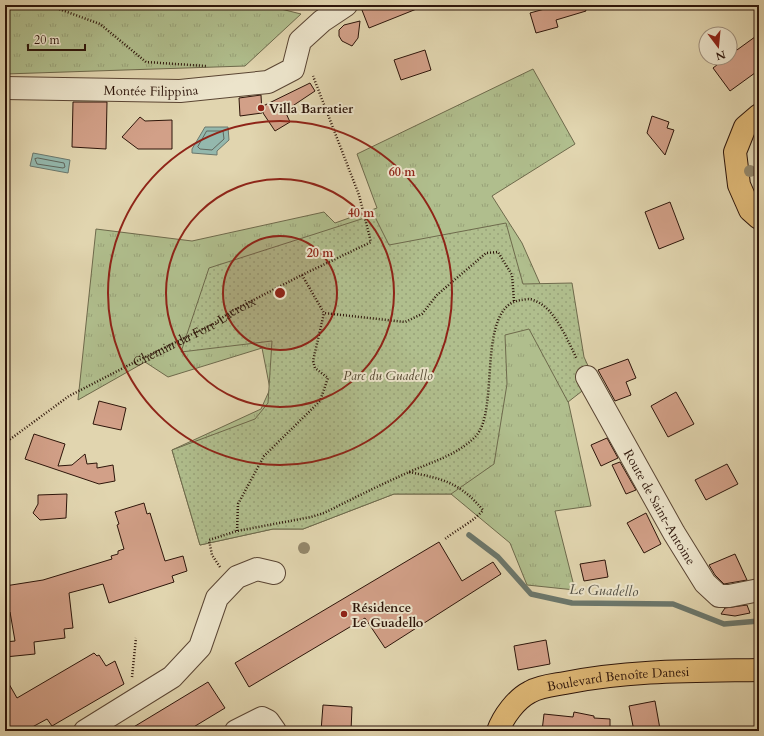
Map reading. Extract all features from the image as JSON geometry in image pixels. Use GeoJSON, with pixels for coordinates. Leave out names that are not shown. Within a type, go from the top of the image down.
{"type":"FeatureCollection","features":[{"type":"Feature","properties":{"kind":"main road"},"geometry":{"type":"LineString","coordinates":[[759,115],[745,127],[735,152],[738,185],[750,210],[759,218]]}},
{"type":"Feature","properties":{"kind":"main road","name":"Boulevard Benoîte Danesi"},"geometry":{"type":"LineString","coordinates":[[498,731],[502,721],[516,704],[530,692],[549,686],[586,678],[666,672],[759,670]]}},
{"type":"Feature","properties":{"kind":"street"},"geometry":{"type":"LineString","coordinates":[[293,69],[300,41],[322,21],[346,5]]}},
{"type":"Feature","properties":{"kind":"street","name":"Montée Filippina"},"geometry":{"type":"LineString","coordinates":[[5,88],[180,91],[268,82],[293,69]]}},
{"type":"Feature","properties":{"kind":"street","name":"Route de Saint-Antoine"},"geometry":{"type":"LineString","coordinates":[[587,377],[674,533],[705,584],[719,596],[729,596],[759,590]]}},
{"type":"Feature","properties":{"kind":"street"},"geometry":{"type":"LineString","coordinates":[[85,731],[172,677],[200,647],[217,598],[237,577],[257,569],[274,573]]}},
{"type":"Feature","properties":{"kind":"street"},"geometry":{"type":"LineString","coordinates":[[236,731],[262,718],[268,721],[275,731]]}},
{"type":"Feature","properties":{"kind":"path"},"geometry":{"type":"LineString","coordinates":[[48,5],[100,24],[146,62],[209,66]]}},
{"type":"Feature","properties":{"kind":"path","name":"Chemin du Fort-Lacroix"},"geometry":{"type":"LineString","coordinates":[[5,443],[69,396],[212,324],[232,311],[302,275],[371,242],[359,195],[313,75],[293,69]]}},
{"type":"Feature","properties":{"kind":"path"},"geometry":{"type":"LineString","coordinates":[[324,313],[405,322],[422,314],[437,295],[486,253],[498,252],[512,275],[514,301]]}},
{"type":"Feature","properties":{"kind":"path"},"geometry":{"type":"LineString","coordinates":[[237,530],[238,504],[264,456],[320,401],[328,378],[314,368],[313,361],[324,313],[302,275]]}},
{"type":"Feature","properties":{"kind":"path"},"geometry":{"type":"LineString","coordinates":[[222,571],[212,555],[209,540],[237,530],[311,517],[324,513],[409,472],[454,454],[477,436],[485,417],[493,339],[501,313],[514,301],[532,299],[545,307],[557,323],[587,377]]}},
{"type":"Feature","properties":{"kind":"path"},"geometry":{"type":"LineString","coordinates":[[409,472],[442,479],[468,494],[483,510],[478,517],[464,524],[445,539]]}},
{"type":"Feature","properties":{"kind":"path"},"geometry":{"type":"LineString","coordinates":[[135,700],[131,687],[136,638]]}},
{"type":"Feature","properties":{"kind":"green space"},"geometry":{"type":"Polygon","coordinates":[[[5,5],[265,5],[301,14],[245,66],[5,74],[5,5]]]}},
{"type":"Feature","properties":{"kind":"green space"},"geometry":{"type":"Polygon","coordinates":[[[533,69],[575,144],[492,196],[522,243],[545,295],[591,506],[555,511],[575,590],[527,585],[510,543],[451,494],[394,494],[303,529],[273,529],[200,545],[172,450],[261,409],[270,389],[262,348],[168,377],[145,362],[78,400],[96,229],[192,241],[324,212],[335,223],[377,208],[357,154],[533,69]]]}},
{"type":"Feature","properties":{"kind":"green space","name":"Parc du Guadello"},"geometry":{"type":"Polygon","coordinates":[[[374,215],[389,245],[506,223],[523,284],[572,283],[584,357],[595,381],[568,402],[529,329],[505,335],[507,384],[494,464],[451,494],[394,494],[303,529],[273,529],[200,545],[172,450],[255,419],[268,403],[272,341],[181,352],[209,268],[374,215]]]}},
{"type":"Feature","properties":{"kind":"water"},"geometry":{"type":"Polygon","coordinates":[[[205,127],[228,127],[229,140],[217,151],[217,155],[192,153],[192,149],[205,127]]]}},
{"type":"Feature","properties":{"kind":"water"},"geometry":{"type":"Polygon","coordinates":[[[33,153],[70,160],[68,173],[30,166],[33,153]]]}},
{"type":"Feature","properties":{"kind":"building"},"geometry":{"type":"Polygon","coordinates":[[[360,5],[424,5],[424,6],[369,28],[360,5]]]}},
{"type":"Feature","properties":{"kind":"building"},"geometry":{"type":"Polygon","coordinates":[[[559,5],[584,5],[586,11],[556,20],[558,27],[536,33],[530,13],[559,5]]]}},
{"type":"Feature","properties":{"kind":"building"},"geometry":{"type":"Polygon","coordinates":[[[360,21],[358,38],[352,46],[342,41],[339,36],[339,30],[344,25],[360,21]]]}},
{"type":"Feature","properties":{"kind":"building"},"geometry":{"type":"Polygon","coordinates":[[[759,34],[759,70],[730,91],[713,68],[716,66],[738,66],[738,49],[759,34]]]}},
{"type":"Feature","properties":{"kind":"building"},"geometry":{"type":"Polygon","coordinates":[[[425,50],[431,70],[401,80],[394,60],[425,50]]]}},
{"type":"Feature","properties":{"kind":"building"},"geometry":{"type":"Polygon","coordinates":[[[310,83],[315,91],[285,111],[290,122],[275,131],[263,113],[263,106],[310,83]]]}},
{"type":"Feature","properties":{"kind":"building"},"geometry":{"type":"Polygon","coordinates":[[[261,95],[262,113],[240,116],[239,98],[261,95]]]}},
{"type":"Feature","properties":{"kind":"building"},"geometry":{"type":"Polygon","coordinates":[[[73,102],[107,102],[106,149],[72,147],[73,102]]]}},
{"type":"Feature","properties":{"kind":"building"},"geometry":{"type":"Polygon","coordinates":[[[652,116],[669,122],[667,128],[674,130],[665,155],[647,133],[652,116]]]}},
{"type":"Feature","properties":{"kind":"building"},"geometry":{"type":"Polygon","coordinates":[[[140,117],[145,121],[172,120],[172,149],[138,149],[122,137],[140,117]]]}},
{"type":"Feature","properties":{"kind":"building"},"geometry":{"type":"Polygon","coordinates":[[[670,202],[684,239],[659,249],[645,212],[670,202]]]}},
{"type":"Feature","properties":{"kind":"building"},"geometry":{"type":"Polygon","coordinates":[[[628,359],[636,378],[626,382],[631,395],[615,401],[598,370],[628,359]]]}},
{"type":"Feature","properties":{"kind":"building"},"geometry":{"type":"Polygon","coordinates":[[[676,392],[694,424],[668,437],[651,406],[676,392]]]}},
{"type":"Feature","properties":{"kind":"building"},"geometry":{"type":"Polygon","coordinates":[[[99,401],[126,408],[121,430],[93,424],[99,401]]]}},
{"type":"Feature","properties":{"kind":"building"},"geometry":{"type":"Polygon","coordinates":[[[34,434],[65,444],[58,466],[72,465],[85,454],[87,464],[97,463],[97,468],[113,465],[115,481],[99,484],[25,459],[34,434]]]}},
{"type":"Feature","properties":{"kind":"building"},"geometry":{"type":"Polygon","coordinates":[[[607,438],[618,458],[601,466],[591,445],[607,438]]]}},
{"type":"Feature","properties":{"kind":"building"},"geometry":{"type":"Polygon","coordinates":[[[620,462],[636,490],[626,494],[612,465],[620,462]]]}},
{"type":"Feature","properties":{"kind":"building"},"geometry":{"type":"Polygon","coordinates":[[[727,464],[738,484],[706,500],[695,480],[727,464]]]}},
{"type":"Feature","properties":{"kind":"building"},"geometry":{"type":"Polygon","coordinates":[[[67,494],[66,518],[40,520],[33,513],[38,504],[38,495],[67,494]]]}},
{"type":"Feature","properties":{"kind":"building"},"geometry":{"type":"Polygon","coordinates":[[[144,503],[147,514],[150,513],[165,561],[183,556],[187,571],[172,576],[174,582],[109,603],[103,584],[69,593],[73,628],[64,629],[65,638],[34,642],[35,654],[5,657],[5,642],[15,641],[10,612],[7,612],[5,586],[43,580],[112,559],[111,556],[118,554],[118,551],[124,549],[115,512],[144,503]]]}},
{"type":"Feature","properties":{"kind":"building"},"geometry":{"type":"Polygon","coordinates":[[[646,513],[661,544],[644,553],[627,523],[646,513]]]}},
{"type":"Feature","properties":{"kind":"building","name":"Résidence Le Guadello"},"geometry":{"type":"Polygon","coordinates":[[[439,542],[462,581],[493,562],[501,574],[385,648],[365,618],[249,687],[235,663],[439,542]]]}},
{"type":"Feature","properties":{"kind":"building"},"geometry":{"type":"Polygon","coordinates":[[[735,554],[747,580],[724,584],[715,575],[709,565],[735,554]]]}},
{"type":"Feature","properties":{"kind":"building"},"geometry":{"type":"Polygon","coordinates":[[[605,560],[608,577],[584,581],[580,564],[605,560]]]}},
{"type":"Feature","properties":{"kind":"building"},"geometry":{"type":"Polygon","coordinates":[[[747,605],[750,613],[735,616],[721,614],[725,608],[747,605]]]}},
{"type":"Feature","properties":{"kind":"building"},"geometry":{"type":"Polygon","coordinates":[[[546,640],[550,664],[518,670],[514,646],[546,640]]]}},
{"type":"Feature","properties":{"kind":"building"},"geometry":{"type":"Polygon","coordinates":[[[94,653],[97,656],[99,655],[106,666],[115,661],[124,684],[52,726],[47,719],[25,731],[5,731],[5,677],[17,698],[94,653]]]}},
{"type":"Feature","properties":{"kind":"building"},"geometry":{"type":"Polygon","coordinates":[[[208,682],[225,708],[187,731],[127,731],[208,682]]]}},
{"type":"Feature","properties":{"kind":"building"},"geometry":{"type":"Polygon","coordinates":[[[655,701],[660,729],[634,731],[629,706],[655,701]]]}},
{"type":"Feature","properties":{"kind":"building"},"geometry":{"type":"Polygon","coordinates":[[[323,705],[352,707],[351,731],[321,731],[323,705]]]}},
{"type":"Feature","properties":{"kind":"building"},"geometry":{"type":"Polygon","coordinates":[[[574,712],[594,716],[594,718],[610,719],[610,731],[542,731],[544,714],[573,717],[574,712]]]}},
{"type":"Feature","properties":{"kind":"waterway","name":"Le Guadello"},"geometry":{"type":"LineString","coordinates":[[469,535],[498,557],[531,594],[572,603],[673,604],[724,624],[759,621]]}},
{"type":"Feature","properties":{"kind":"place","name":"Villa Barratier"},"geometry":{"type":"Point","coordinates":[261,108]}},
{"type":"Feature","properties":{"kind":"place","name":"Résidence Le Guadello"},"geometry":{"type":"Point","coordinates":[344,614]}}]}
